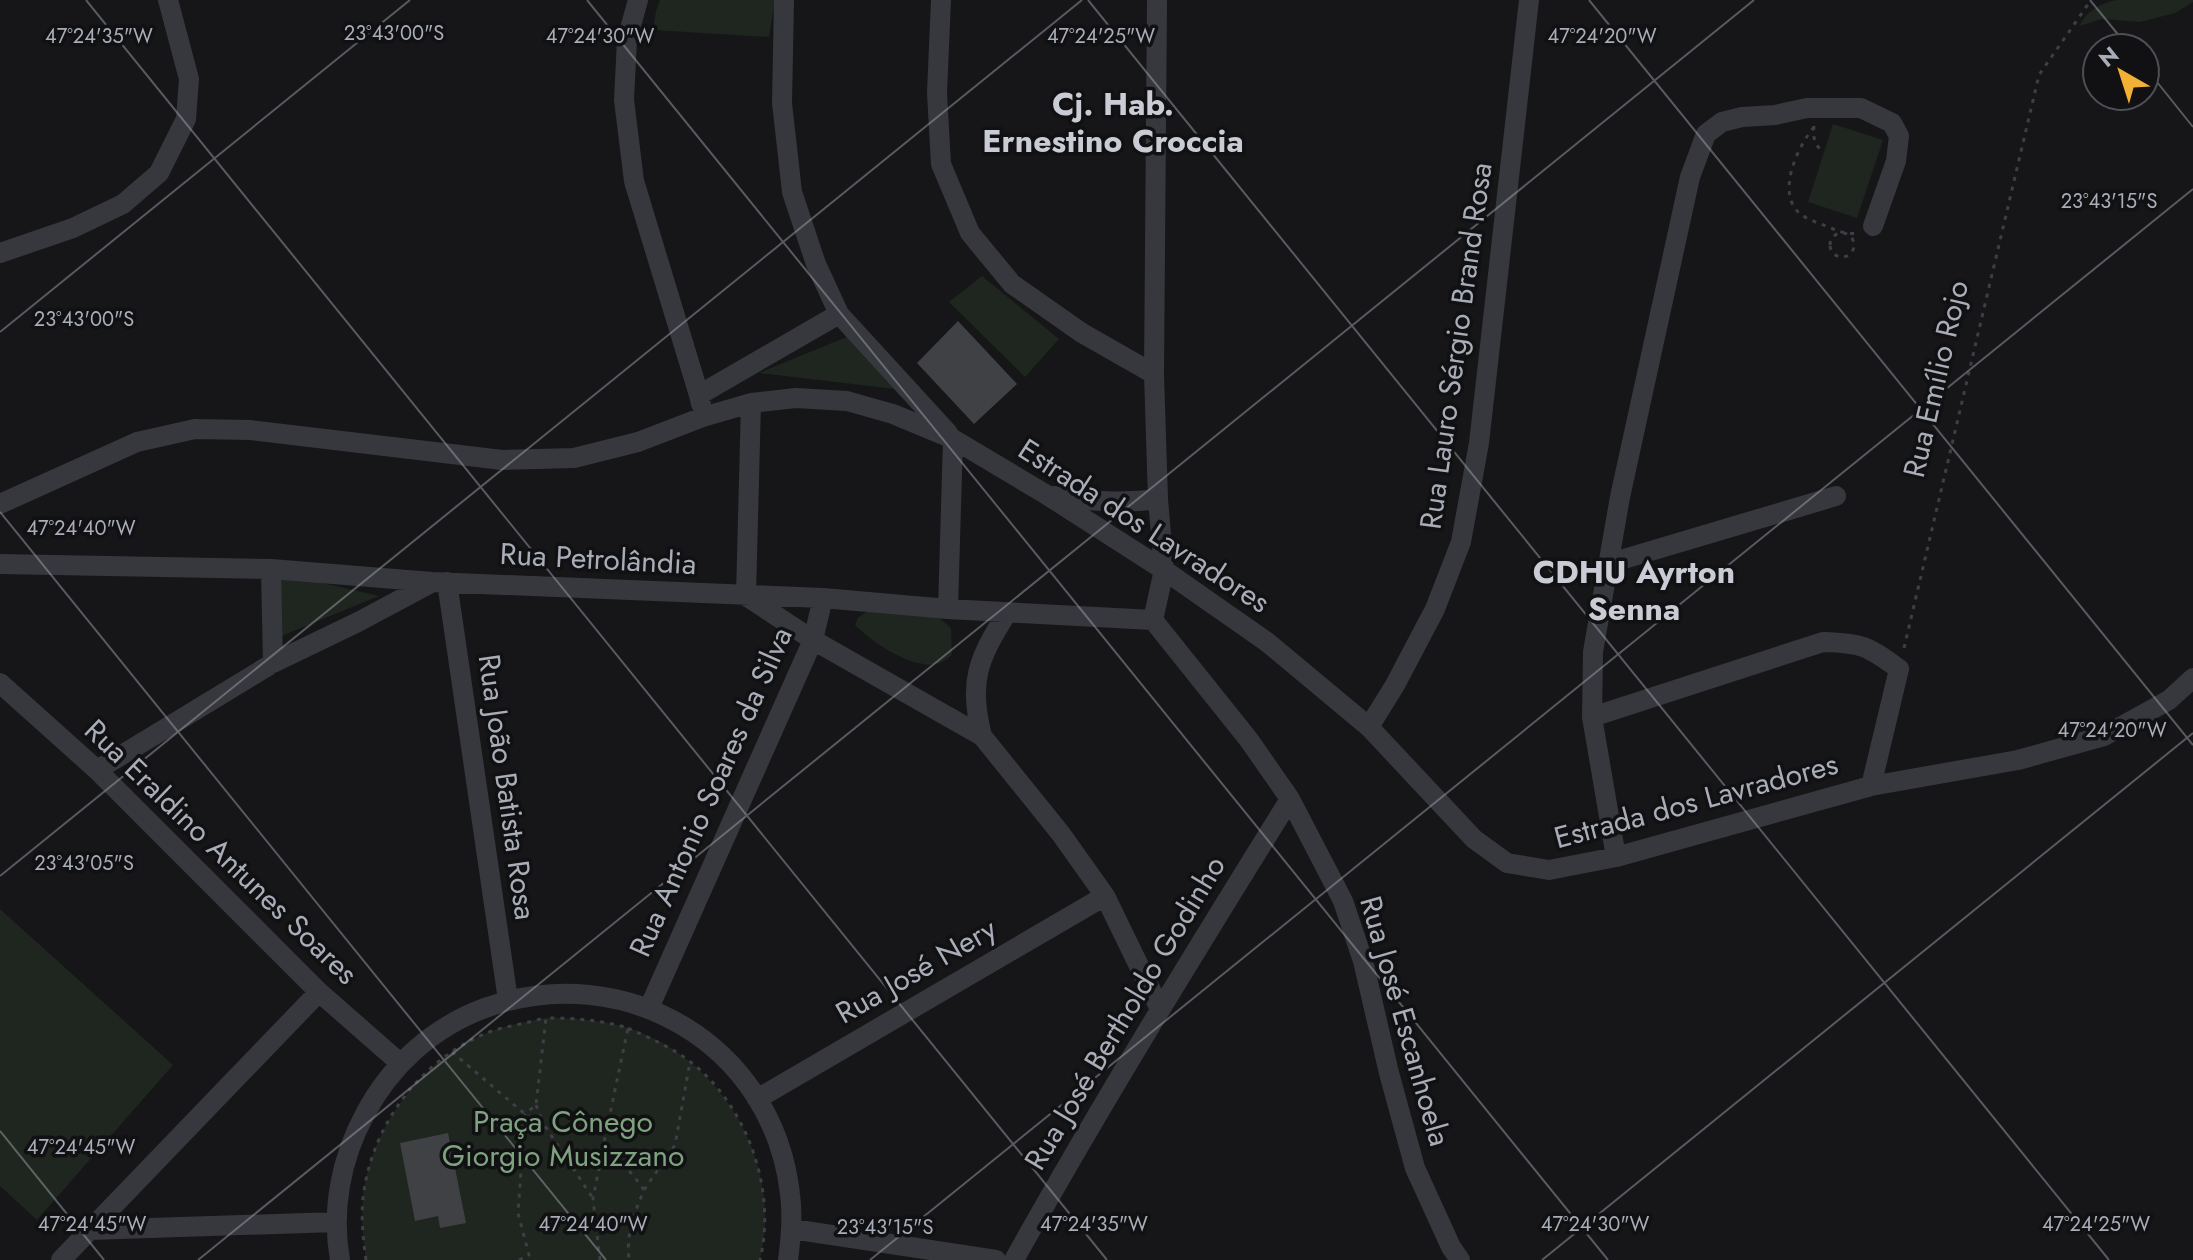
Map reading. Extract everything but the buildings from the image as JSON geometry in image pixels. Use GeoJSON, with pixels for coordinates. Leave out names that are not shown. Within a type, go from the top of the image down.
{"type":"FeatureCollection","features":[{"type":"Feature","properties":{"kind":"street"},"geometry":{"type":"LineString","coordinates":[[0,253],[73,228],[123,204],[159,173],[186,119],[189,79],[168,0]]}},
{"type":"Feature","properties":{"kind":"street"},"geometry":{"type":"LineString","coordinates":[[638,0],[627,40],[624,100],[634,181],[703,417]]}},
{"type":"Feature","properties":{"kind":"street"},"geometry":{"type":"LineString","coordinates":[[784,0],[782,103],[792,192],[816,264],[839,314],[953,439],[948,609]]}},
{"type":"Feature","properties":{"kind":"street"},"geometry":{"type":"LineString","coordinates":[[941,0],[937,93],[941,164],[970,233],[1012,284],[1082,333],[1154,374]]}},
{"type":"Feature","properties":{"kind":"street"},"geometry":{"type":"LineString","coordinates":[[1153,620],[1164,570],[1154,374],[1157,0]]}},
{"type":"Feature","properties":{"kind":"street","name":"Rua Lauro Sérgio Brand Rosa"},"geometry":{"type":"LineString","coordinates":[[1369,727],[1435,609],[1461,542],[1479,443],[1529,0]]}},
{"type":"Feature","properties":{"kind":"street"},"geometry":{"type":"LineString","coordinates":[[1616,857],[1592,717],[1593,652],[1607,564],[1690,177],[1706,134],[1722,122],[1807,108],[1861,108],[1892,123],[1899,136],[1896,161],[1867,228]]}},
{"type":"Feature","properties":{"kind":"street"},"geometry":{"type":"LineString","coordinates":[[699,395],[839,314]]}},
{"type":"Feature","properties":{"kind":"street"},"geometry":{"type":"LineString","coordinates":[[0,504],[137,442],[195,429],[250,430],[502,460],[562,459],[638,442],[703,417],[751,403],[796,398],[847,401],[893,414],[953,439]]}},
{"type":"Feature","properties":{"kind":"street"},"geometry":{"type":"LineString","coordinates":[[751,403],[746,596],[813,640],[982,736],[1061,834],[1105,896],[1160,1009]]}},
{"type":"Feature","properties":{"kind":"street","name":"Estrada dos Lavradores"},"geometry":{"type":"LineString","coordinates":[[953,439],[1164,570],[1267,642],[1369,727],[1474,839],[1507,863],[1549,870],[1616,857],[1871,786],[2018,760],[2104,736],[2169,700],[2193,678]]}},
{"type":"Feature","properties":{"kind":"street"},"geometry":{"type":"LineString","coordinates":[[1047,495],[1091,502],[1158,499]]}},
{"type":"Feature","properties":{"kind":"street"},"geometry":{"type":"LineString","coordinates":[[1607,564],[1836,496]]}},
{"type":"Feature","properties":{"kind":"street"},"geometry":{"type":"LineString","coordinates":[[0,556],[40,565]]}},
{"type":"Feature","properties":{"kind":"street"},"geometry":{"type":"LineString","coordinates":[[0,564],[40,565]]}},
{"type":"Feature","properties":{"kind":"street","name":"Rua Petrolândia"},"geometry":{"type":"LineString","coordinates":[[40,565],[271,569],[440,582],[823,598],[1007,613],[1153,620]]}},
{"type":"Feature","properties":{"kind":"street"},"geometry":{"type":"LineString","coordinates":[[271,569],[273,663]]}},
{"type":"Feature","properties":{"kind":"street"},"geometry":{"type":"LineString","coordinates":[[97,770],[273,663],[440,582]]}},
{"type":"Feature","properties":{"kind":"street","name":"Rua João Batista Rosa"},"geometry":{"type":"LineString","coordinates":[[440,582],[508,1000]]}},
{"type":"Feature","properties":{"kind":"street","name":"Rua Antonio Soares da Silva"},"geometry":{"type":"LineString","coordinates":[[649,1008],[813,640],[823,598]]}},
{"type":"Feature","properties":{"kind":"street"},"geometry":{"type":"LineString","coordinates":[[982,736],[975,709],[975,682],[993,636],[1007,613]]}},
{"type":"Feature","properties":{"kind":"street","name":"Rua José Escanhoela"},"geometry":{"type":"LineString","coordinates":[[1153,620],[1249,740],[1290,799],[1343,901],[1363,961],[1415,1168],[1460,1260]]}},
{"type":"Feature","properties":{"kind":"street"},"geometry":{"type":"LineString","coordinates":[[1592,717],[1823,642],[1853,643],[1875,652],[1899,669],[1871,786]]}},
{"type":"Feature","properties":{"kind":"street","name":"Rua Eraldino Antunes Soares"},"geometry":{"type":"LineString","coordinates":[[0,683],[97,770],[319,992],[400,1063]]}},
{"type":"Feature","properties":{"kind":"street","name":"Rua José Bertholdo Godinho"},"geometry":{"type":"LineString","coordinates":[[1014,1260],[1068,1162],[1290,799]]}},
{"type":"Feature","properties":{"kind":"street","name":"Rua José Nery"},"geometry":{"type":"LineString","coordinates":[[757,1099],[1105,896]]}},
{"type":"Feature","properties":{"kind":"street"},"geometry":{"type":"LineString","coordinates":[[61,1260],[319,992]]}},
{"type":"Feature","properties":{"kind":"street"},"geometry":{"type":"LineString","coordinates":[[340,1260],[336,1222],[342,1171],[355,1131],[375,1095],[400,1063],[432,1035],[469,1014],[508,1000],[543,994],[579,993],[614,998],[649,1008],[675,1020],[721,1054],[741,1075],[773,1129],[784,1161],[791,1194],[792,1229],[788,1260]]}},
{"type":"Feature","properties":{"kind":"street"},"geometry":{"type":"LineString","coordinates":[[90,1230],[336,1222]]}},
{"type":"Feature","properties":{"kind":"street"},"geometry":{"type":"LineString","coordinates":[[792,1229],[996,1260]]}},
{"type":"Feature","properties":{"kind":"path","name":"Rua Emílio Rojo"},"geometry":{"type":"LineString","coordinates":[[1899,669],[2039,75],[2091,0]]}},
{"type":"Feature","properties":{"kind":"path"},"geometry":{"type":"LineString","coordinates":[[1824,152],[1817,147],[1814,126],[1794,159],[1789,186],[1794,207],[1808,219],[1847,234],[1853,239],[1853,251],[1847,256],[1835,256],[1830,249],[1830,241],[1838,233],[1847,234],[1851,234],[1867,228]]}},
{"type":"Feature","properties":{"kind":"path"},"geometry":{"type":"LineString","coordinates":[[543,994],[546,1018],[536,1105],[543,1123],[593,1199]]}},
{"type":"Feature","properties":{"kind":"path"},"geometry":{"type":"LineString","coordinates":[[366,1260],[362,1230],[363,1199],[369,1168],[393,1112],[412,1087],[452,1052],[486,1033],[546,1018],[608,1022],[628,1028],[665,1045],[713,1083],[732,1107],[747,1134],[757,1163],[765,1219],[760,1260]]}},
{"type":"Feature","properties":{"kind":"path"},"geometry":{"type":"LineString","coordinates":[[600,1260],[593,1199],[628,1028]]}},
{"type":"Feature","properties":{"kind":"path"},"geometry":{"type":"LineString","coordinates":[[452,1052],[525,1114],[543,1123]]}},
{"type":"Feature","properties":{"kind":"path"},"geometry":{"type":"LineString","coordinates":[[629,1260],[627,1244],[632,1218],[644,1190],[675,1145],[690,1062]]}},
{"type":"Feature","properties":{"kind":"path"},"geometry":{"type":"LineString","coordinates":[[519,1260],[529,1255],[518,1213],[525,1114],[536,1105]]}},
{"type":"Feature","properties":{"kind":"path"},"geometry":{"type":"LineString","coordinates":[[603,1147],[616,1156],[644,1190]]}},
{"type":"Feature","properties":{"kind":"path"},"geometry":{"type":"LineString","coordinates":[[572,1166],[599,1163]]}},
{"type":"Feature","properties":{"kind":"green space"},"geometry":{"type":"Polygon","coordinates":[[[660,0],[775,0],[769,37],[653,30],[660,0]]]}},
{"type":"Feature","properties":{"kind":"green space"},"geometry":{"type":"Polygon","coordinates":[[[2116,0],[2193,2],[2175,13],[2140,22],[2102,19],[2079,26],[2094,9],[2116,0]]]}},
{"type":"Feature","properties":{"kind":"green space"},"geometry":{"type":"Polygon","coordinates":[[[1833,124],[1883,140],[1857,218],[1808,202],[1833,124]]]}},
{"type":"Feature","properties":{"kind":"green space"},"geometry":{"type":"Polygon","coordinates":[[[982,276],[1059,339],[1025,377],[949,302],[982,276]]]}},
{"type":"Feature","properties":{"kind":"green space"},"geometry":{"type":"Polygon","coordinates":[[[849,336],[903,390],[759,373],[849,336]]]}},
{"type":"Feature","properties":{"kind":"green space"},"geometry":{"type":"Polygon","coordinates":[[[275,572],[379,596],[274,639],[275,572]]]}},
{"type":"Feature","properties":{"kind":"green space"},"geometry":{"type":"Polygon","coordinates":[[[872,607],[938,617],[951,628],[952,655],[939,663],[925,664],[892,652],[855,625],[858,618],[872,607]]]}},
{"type":"Feature","properties":{"kind":"green space"},"geometry":{"type":"Polygon","coordinates":[[[0,909],[173,1065],[37,1220],[0,1186],[0,909]]]}},
{"type":"Feature","properties":{"kind":"green space","name":"Praça Cônego Giorgio Musizzano"},"geometry":{"type":"Polygon","coordinates":[[[546,1018],[592,1020],[637,1031],[669,1047],[697,1068],[721,1094],[740,1123],[755,1155],[763,1189],[765,1225],[760,1260],[366,1260],[362,1214],[368,1172],[376,1146],[403,1099],[420,1079],[462,1045],[494,1030],[546,1018]]]}},
{"type":"Feature","properties":{"kind":"district","name":"Cj. Hab. Ernestino Croccia"},"geometry":{"type":"Point","coordinates":[1113,122]}},
{"type":"Feature","properties":{"kind":"district","name":"CDHU Ayrton Senna"},"geometry":{"type":"Point","coordinates":[1634,590]}}]}
